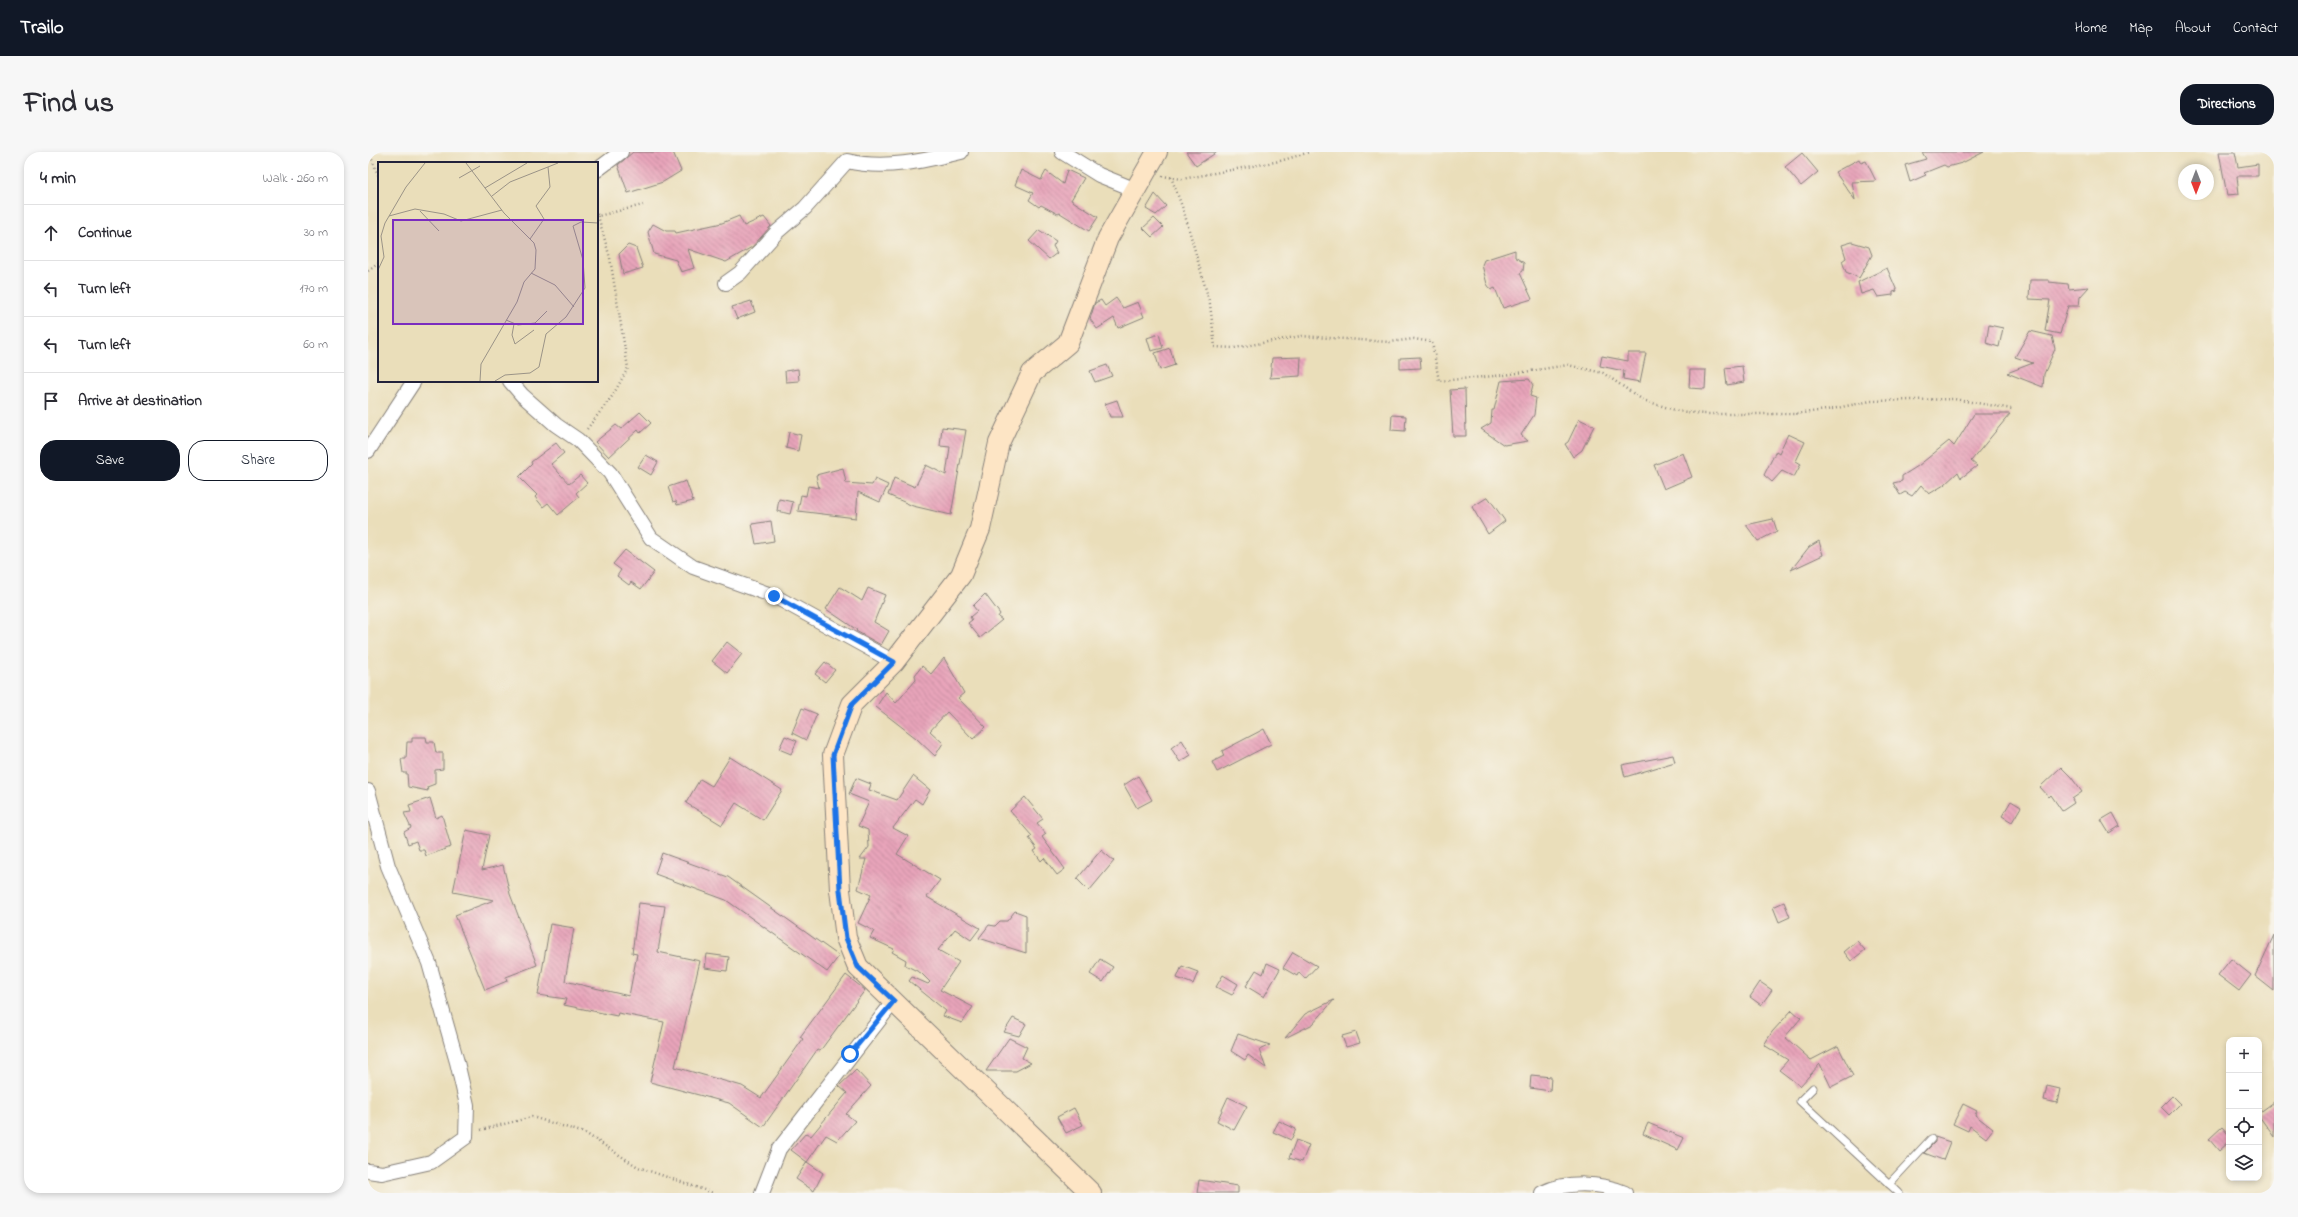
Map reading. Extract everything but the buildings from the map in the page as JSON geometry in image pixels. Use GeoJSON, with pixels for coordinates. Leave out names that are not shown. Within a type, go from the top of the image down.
{"type":"FeatureCollection","features":[{"type":"Feature","properties":{"kind":"main road"},"geometry":{"type":"LineString","coordinates":[[1091,1193],[858,967],[846,938],[840,890],[833,755],[852,704],[894,662],[961,574],[980,529],[999,443],[1032,373],[1068,343],[1108,238],[1157,152]]}},
{"type":"Feature","properties":{"kind":"street"},"geometry":{"type":"LineString","coordinates":[[598,169],[621,152]]}},
{"type":"Feature","properties":{"kind":"street"},"geometry":{"type":"LineString","coordinates":[[726,283],[740,273],[777,232],[805,208],[847,161],[865,166],[901,164],[961,152]]}},
{"type":"Feature","properties":{"kind":"street"},"geometry":{"type":"LineString","coordinates":[[1062,152],[1099,175],[1138,185]]}},
{"type":"Feature","properties":{"kind":"street"},"geometry":{"type":"LineString","coordinates":[[368,451],[413,382]]}},
{"type":"Feature","properties":{"kind":"street"},"geometry":{"type":"LineString","coordinates":[[511,382],[522,395],[556,425],[578,440],[610,473],[651,538],[693,567],[774,596],[894,662]]}},
{"type":"Feature","properties":{"kind":"street"},"geometry":{"type":"LineString","coordinates":[[368,791],[388,866],[429,963],[457,1062],[467,1105],[466,1137],[431,1162],[382,1173],[368,1171]]}},
{"type":"Feature","properties":{"kind":"street"},"geometry":{"type":"LineString","coordinates":[[762,1193],[779,1149],[894,1001]]}},
{"type":"Feature","properties":{"kind":"street"},"geometry":{"type":"LineString","coordinates":[[1542,1193],[1552,1188],[1593,1184],[1625,1193]]}},
{"type":"Feature","properties":{"kind":"lane"},"geometry":{"type":"LineString","coordinates":[[1812,1088],[1800,1101],[1899,1193]]}},
{"type":"Feature","properties":{"kind":"lane"},"geometry":{"type":"LineString","coordinates":[[1889,1184],[1931,1139]]}},
{"type":"Feature","properties":{"kind":"path"},"geometry":{"type":"LineString","coordinates":[[369,152],[378,174]]}},
{"type":"Feature","properties":{"kind":"path"},"geometry":{"type":"LineString","coordinates":[[1138,185],[1163,176],[1182,179],[1280,161],[1310,152]]}},
{"type":"Feature","properties":{"kind":"path"},"geometry":{"type":"LineString","coordinates":[[1171,177],[1184,212],[1210,304],[1215,347],[1234,348],[1302,336],[1390,342],[1414,339],[1432,342],[1439,381],[1505,375],[1568,365],[1603,373],[1643,400],[1678,411],[1704,414],[1794,414],[1827,410],[1872,401],[1946,399],[2012,409]]}},
{"type":"Feature","properties":{"kind":"path"},"geometry":{"type":"LineString","coordinates":[[578,440],[613,395],[628,368],[610,258],[598,215],[643,205]]}},
{"type":"Feature","properties":{"kind":"path"},"geometry":{"type":"LineString","coordinates":[[368,271],[378,264]]}},
{"type":"Feature","properties":{"kind":"path"},"geometry":{"type":"LineString","coordinates":[[466,1137],[487,1127],[532,1117],[585,1134],[638,1167],[714,1193]]}},
{"type":"Feature","properties":{"kind":"route"},"geometry":{"type":"LineString","coordinates":[[774,596],[894,662],[852,704],[833,755],[840,890],[846,938],[858,967],[894,1001],[850,1054]]}}]}
